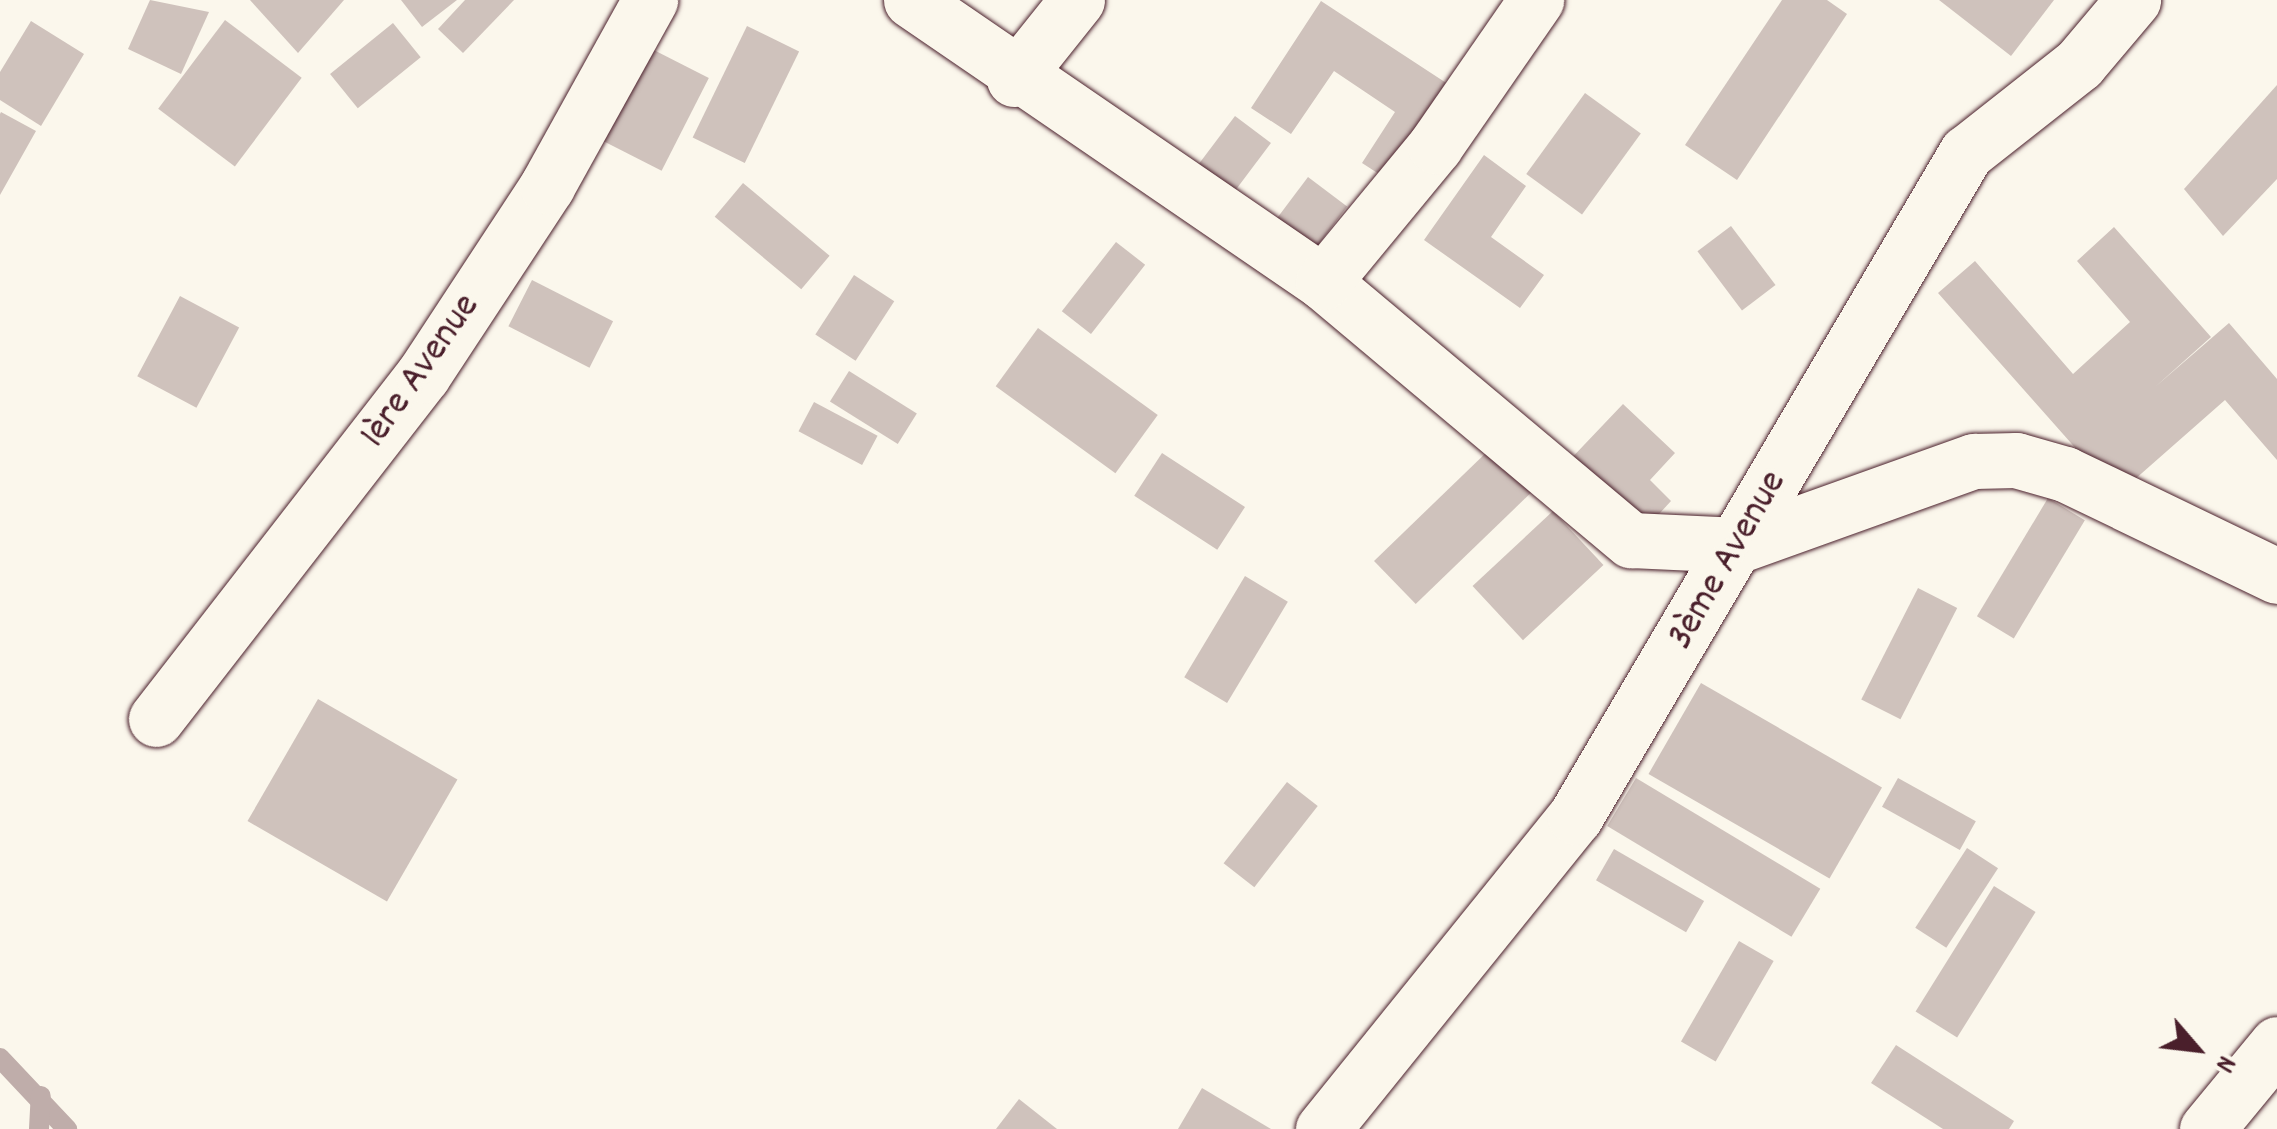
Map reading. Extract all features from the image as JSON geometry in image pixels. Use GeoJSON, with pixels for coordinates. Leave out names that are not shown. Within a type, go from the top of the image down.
{"type":"FeatureCollection","features":[{"type":"Feature","properties":{"kind":"street","name":"1ère Avenue"},"geometry":{"type":"LineString","coordinates":[[156,719],[423,374],[547,186],[650,0]]}},
{"type":"Feature","properties":{"kind":"street"},"geometry":{"type":"LineString","coordinates":[[911,0],[1014,79],[1323,282],[1631,540],[1740,545],[1974,461],[2016,460],[2065,474],[2277,576]]}},
{"type":"Feature","properties":{"kind":"street"},"geometry":{"type":"LineString","coordinates":[[1014,79],[1077,0]]}},
{"type":"Feature","properties":{"kind":"street"},"geometry":{"type":"LineString","coordinates":[[1323,282],[1435,146],[1536,0]]}},
{"type":"Feature","properties":{"kind":"street","name":"3ème Avenue"},"geometry":{"type":"LineString","coordinates":[[1323,1129],[1575,818],[1740,545],[1966,153],[2079,64],[2133,0]]}},
{"type":"Feature","properties":{"kind":"street"},"geometry":{"type":"LineString","coordinates":[[2208,1129],[2277,1044]]}},
{"type":"Feature","properties":{"kind":"building"},"geometry":{"type":"Polygon","coordinates":[[[150,0],[209,12],[181,74],[128,49],[150,0]]]}},
{"type":"Feature","properties":{"kind":"building"},"geometry":{"type":"Polygon","coordinates":[[[250,0],[344,0],[298,53],[250,0]]]}},
{"type":"Feature","properties":{"kind":"building"},"geometry":{"type":"Polygon","coordinates":[[[401,0],[457,0],[422,27],[401,0]]]}},
{"type":"Feature","properties":{"kind":"building"},"geometry":{"type":"Polygon","coordinates":[[[465,0],[514,0],[463,53],[438,29],[465,0]]]}},
{"type":"Feature","properties":{"kind":"building"},"geometry":{"type":"Polygon","coordinates":[[[1782,0],[1827,0],[1847,14],[1737,180],[1685,145],[1782,0]]]}},
{"type":"Feature","properties":{"kind":"building"},"geometry":{"type":"Polygon","coordinates":[[[1939,0],[2054,0],[2011,56],[1939,0]]]}},
{"type":"Feature","properties":{"kind":"building"},"geometry":{"type":"Polygon","coordinates":[[[1321,1],[1457,90],[1396,185],[1362,163],[1395,112],[1334,71],[1291,134],[1251,108],[1321,1]]]}},
{"type":"Feature","properties":{"kind":"building"},"geometry":{"type":"Polygon","coordinates":[[[225,20],[302,78],[235,166],[158,109],[225,20]]]}},
{"type":"Feature","properties":{"kind":"building"},"geometry":{"type":"Polygon","coordinates":[[[31,21],[84,54],[41,126],[0,100],[0,72],[31,21]]]}},
{"type":"Feature","properties":{"kind":"building"},"geometry":{"type":"Polygon","coordinates":[[[393,23],[421,57],[358,108],[330,74],[393,23]]]}},
{"type":"Feature","properties":{"kind":"building"},"geometry":{"type":"Polygon","coordinates":[[[747,26],[799,51],[745,163],[693,137],[747,26]]]}},
{"type":"Feature","properties":{"kind":"building"},"geometry":{"type":"Polygon","coordinates":[[[642,44],[709,78],[662,171],[595,137],[642,44]]]}},
{"type":"Feature","properties":{"kind":"building"},"geometry":{"type":"Polygon","coordinates":[[[2277,85],[2277,179],[2223,236],[2184,189],[2277,85]]]}},
{"type":"Feature","properties":{"kind":"building"},"geometry":{"type":"Polygon","coordinates":[[[1585,93],[1641,134],[1582,214],[1526,174],[1585,93]]]}},
{"type":"Feature","properties":{"kind":"building"},"geometry":{"type":"Polygon","coordinates":[[[0,114],[36,131],[0,195],[0,114]]]}},
{"type":"Feature","properties":{"kind":"building"},"geometry":{"type":"Polygon","coordinates":[[[1235,116],[1271,143],[1223,206],[1187,179],[1235,116]]]}},
{"type":"Feature","properties":{"kind":"building"},"geometry":{"type":"Polygon","coordinates":[[[1484,155],[1526,186],[1491,237],[1544,275],[1520,308],[1424,240],[1484,155]]]}},
{"type":"Feature","properties":{"kind":"building"},"geometry":{"type":"Polygon","coordinates":[[[1308,177],[1347,206],[1303,265],[1264,235],[1308,177]]]}},
{"type":"Feature","properties":{"kind":"building"},"geometry":{"type":"Polygon","coordinates":[[[743,183],[830,256],[801,289],[715,217],[743,183]]]}},
{"type":"Feature","properties":{"kind":"building"},"geometry":{"type":"Polygon","coordinates":[[[1731,226],[1776,285],[1742,310],[1697,251],[1731,226]]]}},
{"type":"Feature","properties":{"kind":"building"},"geometry":{"type":"Polygon","coordinates":[[[2114,227],[2211,337],[2155,387],[2229,323],[2277,379],[2277,460],[2225,400],[2117,495],[1938,293],[1975,261],[2073,374],[2130,322],[2077,261],[2114,227]]]}},
{"type":"Feature","properties":{"kind":"building"},"geometry":{"type":"Polygon","coordinates":[[[1116,242],[1145,265],[1091,334],[1062,311],[1116,242]]]}},
{"type":"Feature","properties":{"kind":"building"},"geometry":{"type":"Polygon","coordinates":[[[854,275],[894,301],[856,361],[815,335],[854,275]]]}},
{"type":"Feature","properties":{"kind":"building"},"geometry":{"type":"Polygon","coordinates":[[[532,280],[613,321],[589,368],[508,326],[532,280]]]}},
{"type":"Feature","properties":{"kind":"building"},"geometry":{"type":"Polygon","coordinates":[[[180,296],[239,327],[196,408],[137,376],[180,296]]]}},
{"type":"Feature","properties":{"kind":"building"},"geometry":{"type":"Polygon","coordinates":[[[1038,328],[1158,415],[1115,473],[996,386],[1038,328]]]}},
{"type":"Feature","properties":{"kind":"building"},"geometry":{"type":"Polygon","coordinates":[[[849,371],[917,413],[898,444],[830,402],[849,371]]]}},
{"type":"Feature","properties":{"kind":"building"},"geometry":{"type":"Polygon","coordinates":[[[814,402],[878,436],[862,465],[799,431],[814,402]]]}},
{"type":"Feature","properties":{"kind":"building"},"geometry":{"type":"Polygon","coordinates":[[[1623,404],[1675,453],[1650,480],[1671,501],[1638,537],[1564,466],[1623,404]]]}},
{"type":"Feature","properties":{"kind":"building"},"geometry":{"type":"Polygon","coordinates":[[[1492,447],[1534,490],[1416,604],[1374,561],[1492,447]]]}},
{"type":"Feature","properties":{"kind":"building"},"geometry":{"type":"Polygon","coordinates":[[[1162,453],[1245,507],[1217,550],[1134,496],[1162,453]]]}},
{"type":"Feature","properties":{"kind":"building"},"geometry":{"type":"Polygon","coordinates":[[[2048,498],[2085,520],[2014,638],[1977,616],[2048,498]]]}},
{"type":"Feature","properties":{"kind":"building"},"geometry":{"type":"Polygon","coordinates":[[[1553,511],[1603,565],[1523,640],[1473,586],[1553,511]]]}},
{"type":"Feature","properties":{"kind":"building"},"geometry":{"type":"Polygon","coordinates":[[[1245,576],[1288,602],[1227,703],[1184,677],[1245,576]]]}},
{"type":"Feature","properties":{"kind":"building"},"geometry":{"type":"Polygon","coordinates":[[[1918,588],[1957,608],[1900,719],[1861,699],[1918,588]]]}},
{"type":"Feature","properties":{"kind":"building"},"geometry":{"type":"Polygon","coordinates":[[[1701,683],[1882,788],[1829,878],[1648,774],[1701,683]]]}},
{"type":"Feature","properties":{"kind":"building"},"geometry":{"type":"Polygon","coordinates":[[[318,699],[457,780],[387,902],[248,821],[318,699]]]}},
{"type":"Feature","properties":{"kind":"building"},"geometry":{"type":"Polygon","coordinates":[[[1636,778],[1820,889],[1791,937],[1607,826],[1636,778]]]}},
{"type":"Feature","properties":{"kind":"building"},"geometry":{"type":"Polygon","coordinates":[[[1898,778],[1976,821],[1960,850],[1882,807],[1898,778]]]}},
{"type":"Feature","properties":{"kind":"building"},"geometry":{"type":"Polygon","coordinates":[[[1287,782],[1318,806],[1254,887],[1224,863],[1287,782]]]}},
{"type":"Feature","properties":{"kind":"building"},"geometry":{"type":"Polygon","coordinates":[[[1967,848],[1998,868],[1946,948],[1915,928],[1967,848]]]}},
{"type":"Feature","properties":{"kind":"building"},"geometry":{"type":"Polygon","coordinates":[[[1614,849],[1704,901],[1686,932],[1596,880],[1614,849]]]}},
{"type":"Feature","properties":{"kind":"building"},"geometry":{"type":"Polygon","coordinates":[[[1994,886],[2036,912],[1957,1037],[1916,1012],[1994,886]]]}},
{"type":"Feature","properties":{"kind":"building"},"geometry":{"type":"Polygon","coordinates":[[[1739,941],[1774,961],[1716,1061],[1681,1041],[1739,941]]]}},
{"type":"Feature","properties":{"kind":"building"},"geometry":{"type":"Polygon","coordinates":[[[1896,1045],[2014,1121],[2009,1129],[1943,1129],[1871,1083],[1896,1045]]]}},
{"type":"Feature","properties":{"kind":"building"},"geometry":{"type":"Polygon","coordinates":[[[1202,1088],[1271,1129],[1178,1129],[1202,1088]]]}},
{"type":"Feature","properties":{"kind":"building"},"geometry":{"type":"Polygon","coordinates":[[[1019,1099],[1057,1129],[996,1129],[1019,1099]]]}},
{"type":"Feature","properties":{"kind":"waterway"},"geometry":{"type":"LineString","coordinates":[[0,1058],[67,1129]]}},
{"type":"Feature","properties":{"kind":"waterway"},"geometry":{"type":"LineString","coordinates":[[39,1129],[41,1096]]}}]}
